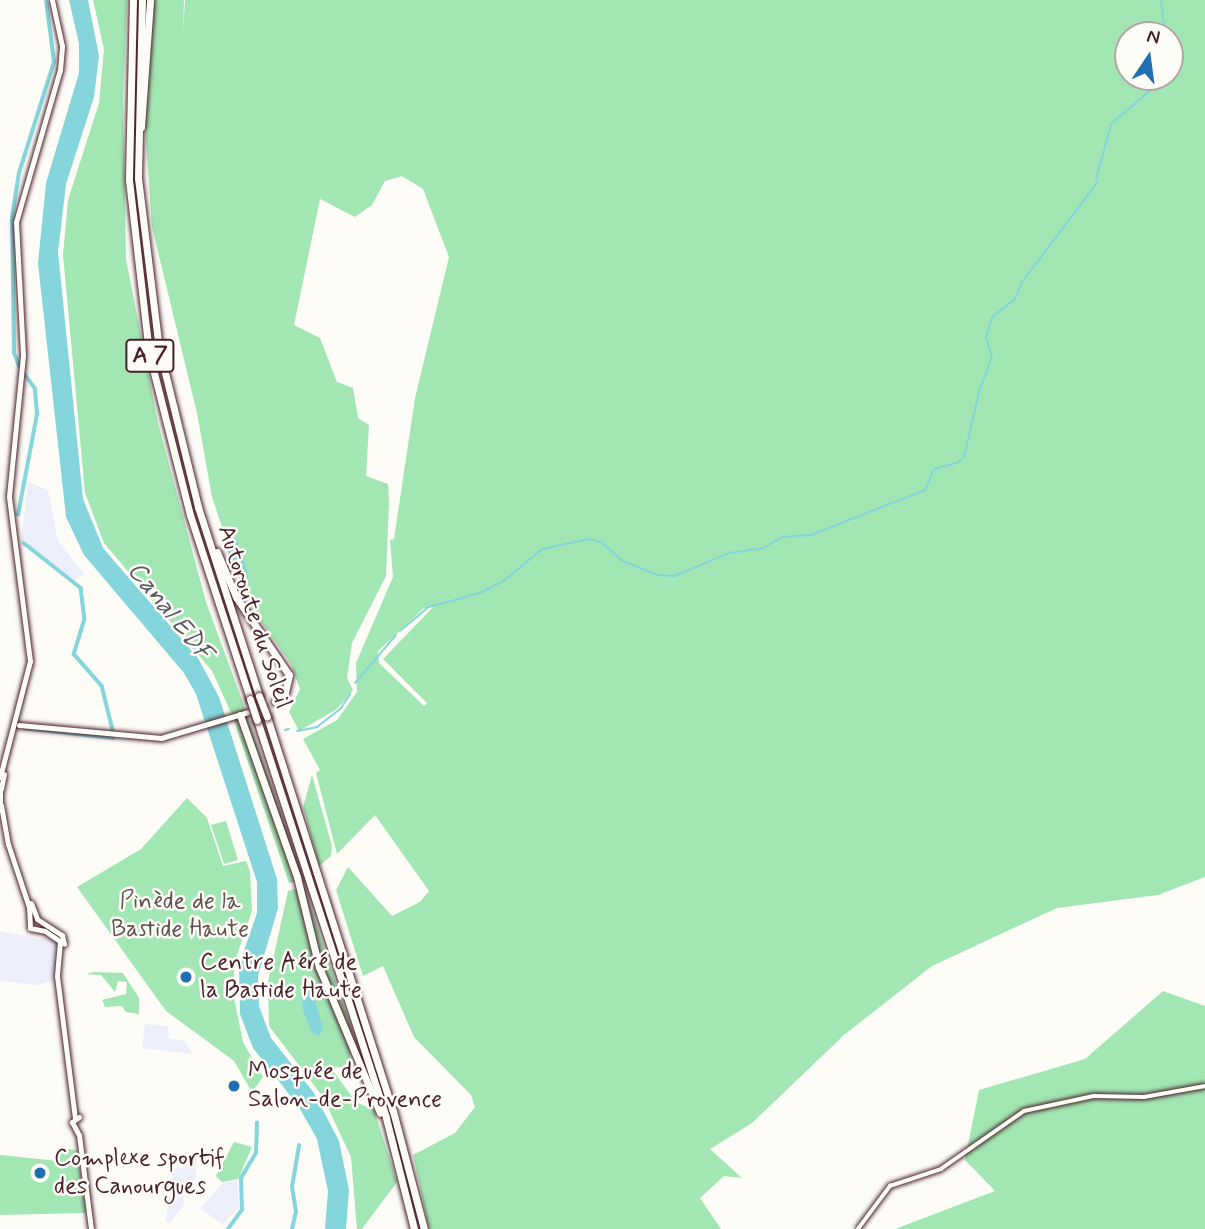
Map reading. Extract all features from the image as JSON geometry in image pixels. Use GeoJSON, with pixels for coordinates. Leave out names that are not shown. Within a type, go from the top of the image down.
{"type":"FeatureCollection","features":[{"type":"Feature","properties":{"kind":"highway","name":"Autoroute du Soleil"},"geometry":{"type":"LineString","coordinates":[[133,0],[129,180],[148,342],[190,515],[395,1151],[414,1229]]}},
{"type":"Feature","properties":{"kind":"highway","name":"Autoroute du Soleil"},"geometry":{"type":"LineString","coordinates":[[142,0],[137,73],[138,186],[159,348],[198,507],[393,1111],[424,1229]]}},
{"type":"Feature","properties":{"kind":"highway"},"geometry":{"type":"LineString","coordinates":[[138,186],[150,0]]}},
{"type":"Feature","properties":{"kind":"highway"},"geometry":{"type":"LineString","coordinates":[[198,507],[231,588],[285,667],[288,684],[272,704]]}},
{"type":"Feature","properties":{"kind":"highway"},"geometry":{"type":"LineString","coordinates":[[241,714],[297,877],[319,967],[395,1151]]}},
{"type":"Feature","properties":{"kind":"main road"},"geometry":{"type":"LineString","coordinates":[[39,925],[1,816],[1,789],[19,725],[31,649],[9,496],[23,355],[16,222],[60,70],[62,46],[52,0]]}},
{"type":"Feature","properties":{"kind":"main road"},"geometry":{"type":"LineString","coordinates":[[0,777],[24,693]]}},
{"type":"Feature","properties":{"kind":"main road"},"geometry":{"type":"LineString","coordinates":[[19,725],[152,738],[202,727],[241,714]]}},
{"type":"Feature","properties":{"kind":"main road"},"geometry":{"type":"LineString","coordinates":[[29,902],[31,930],[39,925]]}},
{"type":"Feature","properties":{"kind":"main road"},"geometry":{"type":"LineString","coordinates":[[30,922],[39,925],[60,941],[58,982],[91,1229]]}},
{"type":"Feature","properties":{"kind":"street"},"geometry":{"type":"LineString","coordinates":[[858,1229],[890,1186],[941,1169],[1024,1111],[1094,1096],[1144,1097],[1205,1086]]}},
{"type":"Feature","properties":{"kind":"shaded area"},"geometry":{"type":"Polygon","coordinates":[[[28,482],[48,490],[58,541],[84,574],[75,580],[21,544],[28,482]]]}},
{"type":"Feature","properties":{"kind":"shaded area"},"geometry":{"type":"Polygon","coordinates":[[[0,931],[40,939],[52,936],[59,942],[54,981],[36,985],[0,981],[0,931]]]}},
{"type":"Feature","properties":{"kind":"shaded area"},"geometry":{"type":"Polygon","coordinates":[[[145,1024],[168,1026],[169,1039],[184,1040],[193,1054],[142,1048],[145,1024]]]}},
{"type":"Feature","properties":{"kind":"shaded area"},"geometry":{"type":"Polygon","coordinates":[[[185,1152],[196,1154],[196,1179],[183,1189],[184,1205],[170,1223],[166,1221],[173,1168],[183,1168],[185,1152]]]}},
{"type":"Feature","properties":{"kind":"shaded area"},"geometry":{"type":"Polygon","coordinates":[[[237,1180],[239,1207],[223,1225],[200,1208],[223,1183],[237,1180]]]}},
{"type":"Feature","properties":{"kind":"green space"},"geometry":{"type":"Polygon","coordinates":[[[93,0],[127,0],[123,100],[126,259],[158,423],[206,602],[246,711],[232,715],[212,671],[104,543],[85,493],[63,255],[68,200],[99,103],[104,49],[93,0]]]}},
{"type":"Feature","properties":{"kind":"green space"},"geometry":{"type":"Polygon","coordinates":[[[148,0],[184,0],[183,32],[185,0],[1205,0],[1205,877],[1158,895],[1057,908],[932,966],[844,1035],[752,1123],[710,1149],[742,1178],[724,1176],[700,1198],[721,1229],[429,1229],[413,1155],[455,1133],[475,1107],[471,1095],[414,1037],[383,966],[363,976],[336,890],[348,867],[392,916],[420,902],[429,891],[375,815],[337,854],[316,773],[320,770],[303,739],[337,720],[357,692],[356,663],[393,577],[390,540],[394,539],[415,398],[449,257],[423,189],[402,176],[385,181],[372,205],[355,217],[320,199],[294,325],[320,338],[337,382],[353,388],[358,418],[369,425],[366,476],[388,484],[389,502],[386,576],[352,643],[347,678],[353,690],[337,709],[299,731],[289,712],[300,689],[291,664],[247,601],[212,497],[197,413],[152,227],[143,99],[148,0]],[[435,605],[423,609],[378,651],[379,663],[424,706],[427,703],[383,659],[435,605]]]}},
{"type":"Feature","properties":{"kind":"green space"},"geometry":{"type":"Polygon","coordinates":[[[247,714],[303,879],[289,883],[233,718],[247,714]]]}},
{"type":"Feature","properties":{"kind":"green space"},"geometry":{"type":"Polygon","coordinates":[[[312,775],[332,846],[331,856],[319,866],[303,807],[312,775]]]}},
{"type":"Feature","properties":{"kind":"green space","name":"Pinède de la Bastide Haute"},"geometry":{"type":"Polygon","coordinates":[[[187,798],[207,818],[223,866],[246,861],[250,871],[252,911],[235,961],[233,993],[243,1042],[263,1077],[252,1092],[234,1061],[166,1011],[77,887],[141,849],[187,798]]]}},
{"type":"Feature","properties":{"kind":"green space"},"geometry":{"type":"Polygon","coordinates":[[[226,821],[238,860],[224,864],[211,825],[226,821]]]}},
{"type":"Feature","properties":{"kind":"green space"},"geometry":{"type":"Polygon","coordinates":[[[304,887],[352,1030],[349,1066],[331,1068],[356,1102],[374,1110],[397,1182],[362,1229],[357,1229],[351,1157],[323,1097],[269,1026],[268,982],[288,891],[304,887]]]}},
{"type":"Feature","properties":{"kind":"green space"},"geometry":{"type":"Polygon","coordinates":[[[123,973],[139,998],[139,1014],[126,1012],[122,1006],[105,1007],[102,1000],[126,994],[127,982],[118,981],[115,992],[101,975],[86,974],[123,973]]]}},
{"type":"Feature","properties":{"kind":"green space"},"geometry":{"type":"Polygon","coordinates":[[[1163,991],[1205,1006],[1205,1229],[895,1229],[995,1191],[965,1160],[979,1090],[1085,1059],[1163,991]]]}},
{"type":"Feature","properties":{"kind":"green space"},"geometry":{"type":"Polygon","coordinates":[[[234,1142],[252,1147],[238,1179],[222,1182],[216,1176],[234,1142]]]}},
{"type":"Feature","properties":{"kind":"green space","name":"Complexe sportif des Canourgues"},"geometry":{"type":"Polygon","coordinates":[[[60,1148],[77,1150],[86,1213],[0,1215],[0,1155],[58,1161],[60,1148]]]}},
{"type":"Feature","properties":{"kind":"water","name":"Canal EDF"},"geometry":{"type":"Polygon","coordinates":[[[69,0],[88,0],[99,56],[94,97],[66,184],[58,252],[83,499],[103,548],[198,658],[219,697],[277,879],[278,908],[258,976],[259,1006],[271,1038],[314,1093],[339,1141],[349,1190],[346,1229],[325,1229],[328,1191],[317,1139],[299,1107],[253,1048],[240,1014],[239,965],[257,913],[257,882],[196,694],[184,673],[84,555],[66,517],[38,263],[46,183],[79,73],[79,44],[69,0]]]}},
{"type":"Feature","properties":{"kind":"water"},"geometry":{"type":"Polygon","coordinates":[[[229,538],[236,538],[249,576],[247,580],[236,577],[225,543],[229,538]]]}},
{"type":"Feature","properties":{"kind":"water"},"geometry":{"type":"Polygon","coordinates":[[[306,987],[312,991],[323,1028],[319,1036],[312,1033],[303,1010],[301,994],[306,987]]]}},
{"type":"Feature","properties":{"kind":"waterway"},"geometry":{"type":"LineString","coordinates":[[19,366],[14,353],[12,217],[19,173],[54,62],[46,0]]}},
{"type":"Feature","properties":{"kind":"waterway"},"geometry":{"type":"LineString","coordinates":[[1161,0],[1163,21]]}},
{"type":"Feature","properties":{"kind":"waterway"},"geometry":{"type":"LineString","coordinates":[[1096,179],[1111,124],[1149,91]]}},
{"type":"Feature","properties":{"kind":"waterway"},"geometry":{"type":"LineString","coordinates":[[400,631],[429,607],[480,593],[505,580],[542,549],[589,539],[601,542],[623,561],[657,575],[675,576],[729,553],[763,548],[783,537],[811,535],[925,490],[934,469],[957,463],[964,457],[979,392],[992,357],[986,337],[992,317],[1015,299],[1022,282],[1097,183]]}},
{"type":"Feature","properties":{"kind":"waterway"},"geometry":{"type":"LineString","coordinates":[[18,515],[37,414],[35,389],[25,375]]}},
{"type":"Feature","properties":{"kind":"waterway"},"geometry":{"type":"LineString","coordinates":[[24,543],[81,588],[85,619],[74,654],[102,686],[113,730]]}},
{"type":"Feature","properties":{"kind":"waterway"},"geometry":{"type":"LineString","coordinates":[[355,683],[396,635]]}},
{"type":"Feature","properties":{"kind":"waterway"},"geometry":{"type":"LineString","coordinates":[[297,731],[317,727],[341,708],[350,694]]}},
{"type":"Feature","properties":{"kind":"waterway"},"geometry":{"type":"LineString","coordinates":[[24,728],[113,738]]}},
{"type":"Feature","properties":{"kind":"waterway"},"geometry":{"type":"LineString","coordinates":[[285,730],[289,729]]}},
{"type":"Feature","properties":{"kind":"waterway"},"geometry":{"type":"LineString","coordinates":[[228,1229],[242,1210],[241,1178],[256,1153],[257,1123]]}},
{"type":"Feature","properties":{"kind":"waterway"},"geometry":{"type":"LineString","coordinates":[[292,1229],[296,1212],[292,1187],[299,1146]]}},
{"type":"Feature","properties":{"kind":"tunnel"},"geometry":{"type":"LineString","coordinates":[[251,711],[269,705]]}},
{"type":"Feature","properties":{"kind":"place","name":"Centre Aéré de la Bastide Haute"},"geometry":{"type":"Point","coordinates":[186,977]}},
{"type":"Feature","properties":{"kind":"place","name":"Mosquée de Salon-de-Provence"},"geometry":{"type":"Point","coordinates":[234,1086]}},
{"type":"Feature","properties":{"kind":"place","name":"Complexe sportif des Canourgues"},"geometry":{"type":"Point","coordinates":[40,1173]}}]}
